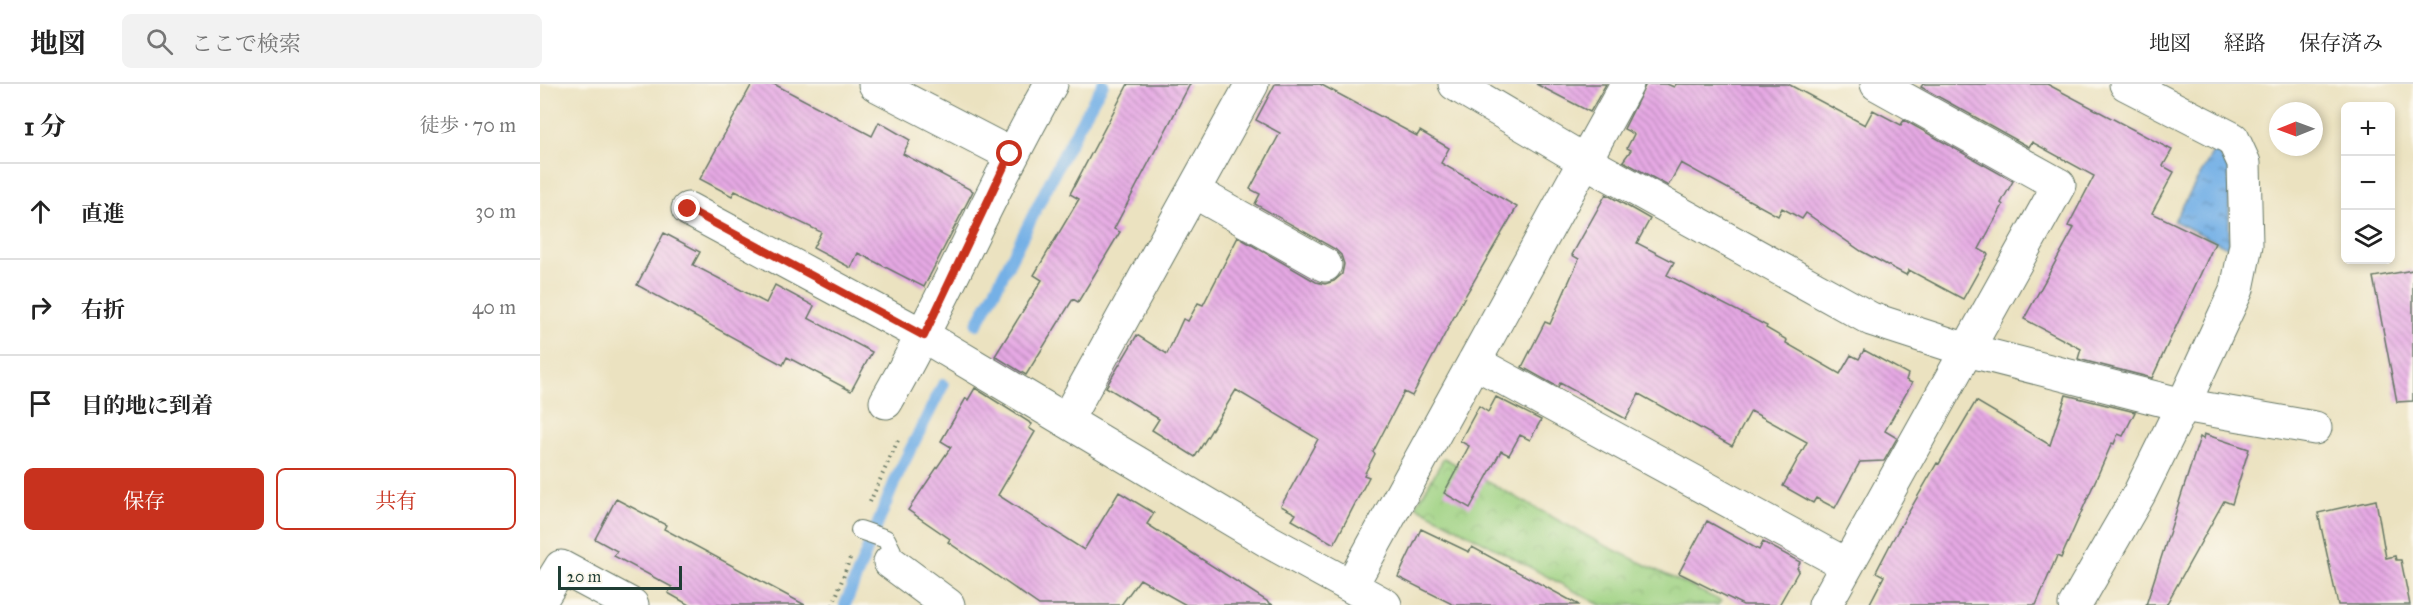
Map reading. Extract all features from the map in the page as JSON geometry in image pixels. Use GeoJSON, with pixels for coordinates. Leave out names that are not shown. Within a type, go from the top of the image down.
{"type":"FeatureCollection","features":[{"type":"Feature","properties":{"kind":"street"},"geometry":{"type":"LineString","coordinates":[[875,84],[1010,154]]}},
{"type":"Feature","properties":{"kind":"street"},"geometry":{"type":"LineString","coordinates":[[886,402],[924,336],[1010,154],[1051,84]]}},
{"type":"Feature","properties":{"kind":"street"},"geometry":{"type":"LineString","coordinates":[[1067,419],[1252,84]]}},
{"type":"Feature","properties":{"kind":"street"},"geometry":{"type":"LineString","coordinates":[[1455,84],[1585,161],[1871,318],[1967,350],[2183,405],[2315,428]]}},
{"type":"Feature","properties":{"kind":"street"},"geometry":{"type":"LineString","coordinates":[[1351,586],[1627,84]]}},
{"type":"Feature","properties":{"kind":"street"},"geometry":{"type":"LineString","coordinates":[[1825,605],[2059,185],[1877,84]]}},
{"type":"Feature","properties":{"kind":"street"},"geometry":{"type":"LineString","coordinates":[[2075,605],[2139,494],[2183,405],[2237,290],[2246,244],[2244,163],[2233,139],[2126,84]]}},
{"type":"Feature","properties":{"kind":"street"},"geometry":{"type":"LineString","coordinates":[[1193,191],[1325,265]]}},
{"type":"Feature","properties":{"kind":"street"},"geometry":{"type":"LineString","coordinates":[[688,209],[924,336],[1067,419],[1260,536],[1385,605]]}},
{"type":"Feature","properties":{"kind":"street"},"geometry":{"type":"LineString","coordinates":[[1474,362],[1847,565]]}},
{"type":"Feature","properties":{"kind":"street"},"geometry":{"type":"LineString","coordinates":[[888,550],[948,605]]}},
{"type":"Feature","properties":{"kind":"street"},"geometry":{"type":"LineString","coordinates":[[540,601],[561,567],[632,605]]}},
{"type":"Feature","properties":{"kind":"lane"},"geometry":{"type":"LineString","coordinates":[[862,531],[888,550]]}},
{"type":"Feature","properties":{"kind":"path"},"geometry":{"type":"LineString","coordinates":[[833,605],[862,531],[874,490],[909,415],[886,402]]}},
{"type":"Feature","properties":{"kind":"green space"},"geometry":{"type":"Polygon","coordinates":[[[1444,458],[1602,544],[1721,601],[1718,605],[1600,605],[1416,506],[1444,458]]]}},
{"type":"Feature","properties":{"kind":"water"},"geometry":{"type":"Polygon","coordinates":[[[2215,149],[2229,169],[2229,248],[2174,221],[2215,149]]]}},
{"type":"Feature","properties":{"kind":"building"},"geometry":{"type":"Polygon","coordinates":[[[752,84],[774,84],[872,136],[879,122],[910,140],[903,154],[973,191],[924,287],[858,253],[851,268],[813,248],[821,232],[735,191],[732,196],[700,179],[752,84]]]}},
{"type":"Feature","properties":{"kind":"building"},"geometry":{"type":"Polygon","coordinates":[[[1128,84],[1190,84],[1114,229],[1120,232],[1078,302],[1073,299],[1026,375],[995,356],[1042,280],[1034,275],[1079,199],[1070,194],[1128,84]]]}},
{"type":"Feature","properties":{"kind":"building"},"geometry":{"type":"Polygon","coordinates":[[[1275,84],[1320,84],[1417,136],[1420,131],[1449,148],[1441,163],[1517,207],[1464,298],[1412,396],[1404,392],[1373,452],[1375,454],[1364,475],[1369,477],[1334,544],[1292,520],[1296,514],[1281,506],[1318,439],[1236,390],[1195,457],[1152,430],[1159,419],[1106,387],[1137,335],[1167,354],[1183,319],[1188,321],[1198,303],[1203,305],[1238,237],[1316,282],[1325,284],[1334,281],[1342,274],[1344,264],[1341,255],[1335,249],[1255,204],[1260,194],[1250,189],[1280,133],[1256,120],[1275,84]]]}},
{"type":"Feature","properties":{"kind":"building"},"geometry":{"type":"Polygon","coordinates":[[[1536,84],[1606,84],[1590,112],[1536,84]]]}},
{"type":"Feature","properties":{"kind":"building"},"geometry":{"type":"Polygon","coordinates":[[[1646,84],[1667,84],[1674,87],[1676,84],[1788,84],[1865,125],[1873,110],[1901,125],[1904,120],[2013,181],[1979,249],[1988,254],[1963,299],[1909,270],[1906,275],[1861,251],[1806,213],[1802,219],[1782,208],[1778,216],[1681,163],[1668,186],[1623,161],[1631,150],[1627,148],[1634,134],[1624,129],[1646,84]]]}},
{"type":"Feature","properties":{"kind":"building"},"geometry":{"type":"Polygon","coordinates":[[[1923,84],[2047,84],[2172,150],[2163,166],[2174,172],[2152,213],[2215,243],[2152,378],[2078,359],[2081,349],[2024,319],[2074,228],[2068,226],[2094,176],[2032,142],[2029,147],[1921,87],[1923,84]]]}},
{"type":"Feature","properties":{"kind":"building"},"geometry":{"type":"Polygon","coordinates":[[[1606,194],[1650,219],[1637,243],[1674,262],[1667,275],[1767,326],[1766,328],[1787,340],[1786,343],[1840,374],[1851,355],[1859,359],[1864,350],[1908,374],[1906,380],[1912,383],[1885,431],[1897,438],[1884,461],[1860,462],[1835,508],[1816,498],[1813,503],[1783,486],[1807,442],[1751,411],[1732,446],[1639,394],[1626,419],[1560,383],[1558,387],[1522,367],[1545,322],[1550,324],[1579,259],[1572,255],[1606,194]]]}},
{"type":"Feature","properties":{"kind":"building"},"geometry":{"type":"Polygon","coordinates":[[[664,233],[700,252],[693,265],[766,303],[775,285],[814,306],[808,318],[872,352],[851,391],[787,357],[783,365],[637,285],[664,233]]]}},
{"type":"Feature","properties":{"kind":"building"},"geometry":{"type":"Polygon","coordinates":[[[2413,270],[2413,401],[2397,402],[2373,277],[2413,270]]]}},
{"type":"Feature","properties":{"kind":"building"},"geometry":{"type":"Polygon","coordinates":[[[975,388],[1032,424],[1029,428],[1035,432],[998,495],[1084,550],[1119,492],[1154,513],[1147,524],[1273,605],[1186,605],[1140,579],[1121,605],[1039,605],[948,542],[950,539],[908,510],[951,447],[941,441],[966,398],[968,400],[975,388]]]}},
{"type":"Feature","properties":{"kind":"building"},"geometry":{"type":"Polygon","coordinates":[[[2066,395],[2135,412],[2123,436],[2118,434],[2114,444],[2112,443],[2061,558],[2057,556],[2036,605],[1869,605],[1884,576],[1876,572],[1892,541],[1976,401],[2050,445],[2066,395]]]}},
{"type":"Feature","properties":{"kind":"building"},"geometry":{"type":"Polygon","coordinates":[[[1496,397],[1541,420],[1530,440],[1520,435],[1509,455],[1501,451],[1470,508],[1444,493],[1469,446],[1460,441],[1479,406],[1488,412],[1496,397]]]}},
{"type":"Feature","properties":{"kind":"building"},"geometry":{"type":"Polygon","coordinates":[[[2204,434],[2249,449],[2232,504],[2224,501],[2166,605],[2146,605],[2200,437],[2203,439],[2204,434]]]}},
{"type":"Feature","properties":{"kind":"building"},"geometry":{"type":"Polygon","coordinates":[[[616,499],[666,525],[664,529],[805,605],[689,605],[668,593],[672,587],[614,556],[617,551],[595,539],[616,499]]]}},
{"type":"Feature","properties":{"kind":"building"},"geometry":{"type":"Polygon","coordinates":[[[2376,500],[2386,558],[2395,556],[2396,560],[2401,560],[2410,605],[2338,605],[2318,513],[2376,500]]]}},
{"type":"Feature","properties":{"kind":"building"},"geometry":{"type":"Polygon","coordinates":[[[1707,521],[1759,550],[1763,542],[1800,562],[1797,568],[1799,570],[1779,605],[1743,605],[1679,573],[1707,521]]]}},
{"type":"Feature","properties":{"kind":"building"},"geometry":{"type":"Polygon","coordinates":[[[1421,529],[1469,552],[1472,547],[1579,605],[1454,605],[1398,577],[1421,529]]]}},
{"type":"Feature","properties":{"kind":"waterway"},"geometry":{"type":"LineString","coordinates":[[977,324],[1103,84]]}},
{"type":"Feature","properties":{"kind":"waterway"},"geometry":{"type":"LineString","coordinates":[[845,605],[897,476],[943,385]]}},
{"type":"Feature","properties":{"kind":"route"},"geometry":{"type":"LineString","coordinates":[[688,209],[924,336],[1010,154]]}}]}
